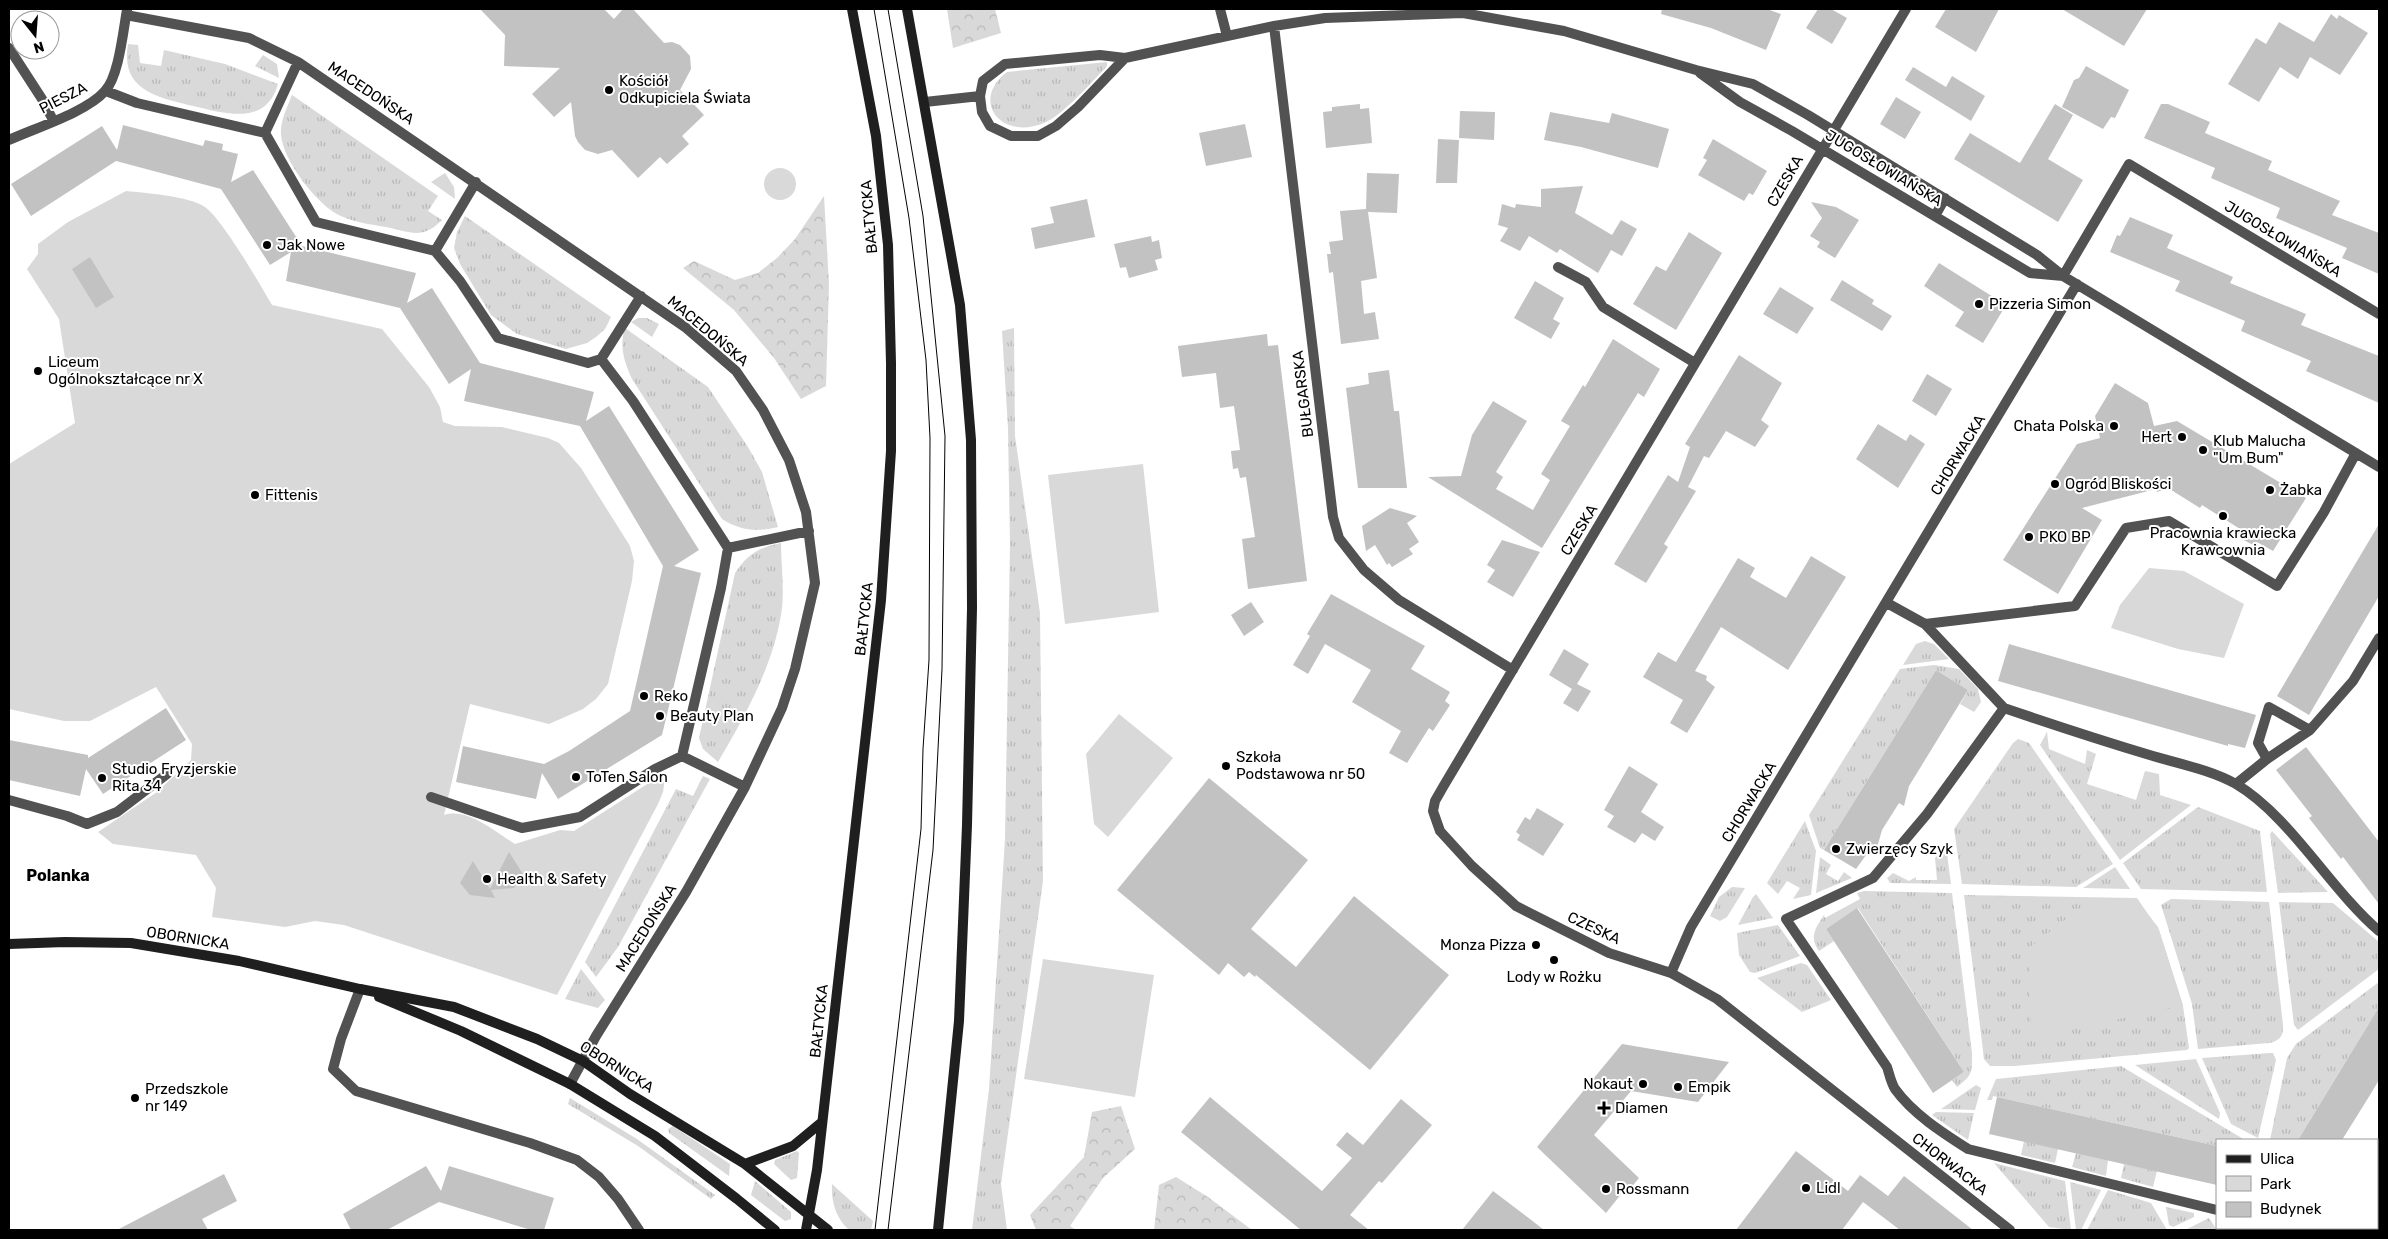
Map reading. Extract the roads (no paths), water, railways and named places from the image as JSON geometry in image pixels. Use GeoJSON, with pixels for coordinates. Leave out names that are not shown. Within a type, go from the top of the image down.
{"type":"FeatureCollection","features":[{"type":"Feature","properties":{"kind":"main road","name":"BAŁTYCKA"},"geometry":{"type":"LineString","coordinates":[[806,1230],[822,1122],[882,600],[891,451],[888,245],[876,136],[852,9]]}},
{"type":"Feature","properties":{"kind":"main road"},"geometry":{"type":"LineString","coordinates":[[907,9],[960,304],[971,450],[972,608],[968,825],[959,1021],[938,1230]]}},
{"type":"Feature","properties":{"kind":"main road","name":"OBORNICKA"},"geometry":{"type":"LineString","coordinates":[[9,944],[65,942],[130,943],[239,961],[360,990],[454,1007],[537,1039],[584,1061],[630,1094],[745,1164],[828,1230]]}},
{"type":"Feature","properties":{"kind":"main road","name":"OBORNICKA"},"geometry":{"type":"LineString","coordinates":[[360,990],[460,1031],[570,1084],[655,1136],[775,1230]]}},
{"type":"Feature","properties":{"kind":"main road"},"geometry":{"type":"LineString","coordinates":[[745,1164],[793,1146],[822,1122]]}},
{"type":"Feature","properties":{"kind":"street"},"geometry":{"type":"LineString","coordinates":[[1220,9],[1227,36]]}},
{"type":"Feature","properties":{"kind":"street","name":"CZESKA"},"geometry":{"type":"LineString","coordinates":[[1671,973],[1609,953],[1516,906],[1496,889],[1447,840],[1433,811],[1436,801],[1513,670],[1821,148],[1906,9]]}},
{"type":"Feature","properties":{"kind":"street","name":"JUGOSŁOWIAŃSKA"},"geometry":{"type":"LineString","coordinates":[[980,96],[984,81],[1005,64],[1100,55],[1125,58],[1274,26],[1325,18],[1463,11],[1564,31],[1696,70],[1753,84],[1945,198],[2037,255],[2063,276],[2379,467]]}},
{"type":"Feature","properties":{"kind":"street","name":"MACEDOŃSKA"},"geometry":{"type":"LineString","coordinates":[[127,12],[249,38],[298,62],[476,182],[685,327],[736,372],[763,410],[789,460],[806,512],[815,583],[795,669],[782,708],[745,787],[686,892],[596,1036],[570,1084]]}},
{"type":"Feature","properties":{"kind":"street","name":"PIESZA"},"geometry":{"type":"LineString","coordinates":[[9,140],[92,102],[106,91],[114,72],[127,12]]}},
{"type":"Feature","properties":{"kind":"street","name":"BUŁGARSKA"},"geometry":{"type":"LineString","coordinates":[[1274,26],[1333,516],[1340,538],[1364,570],[1399,600],[1513,670]]}},
{"type":"Feature","properties":{"kind":"street"},"geometry":{"type":"LineString","coordinates":[[9,48],[42,99],[53,120]]}},
{"type":"Feature","properties":{"kind":"street"},"geometry":{"type":"LineString","coordinates":[[925,102],[980,96],[982,112],[990,126],[1010,136],[1038,136],[1056,126],[1078,107],[1125,58]]}},
{"type":"Feature","properties":{"kind":"street"},"geometry":{"type":"LineString","coordinates":[[265,133],[298,62]]}},
{"type":"Feature","properties":{"kind":"street","name":"JUGOSŁOWIAŃSKA"},"geometry":{"type":"LineString","coordinates":[[1696,70],[1740,102],[1821,148],[2030,273],[2063,276]]}},
{"type":"Feature","properties":{"kind":"street"},"geometry":{"type":"LineString","coordinates":[[106,91],[137,103],[265,133],[316,222],[435,251],[460,281],[498,338],[588,363],[601,359],[641,296]]}},
{"type":"Feature","properties":{"kind":"street","name":"JUGOSŁOWIAŃSKA"},"geometry":{"type":"LineString","coordinates":[[2063,276],[2129,164],[2379,314]]}},
{"type":"Feature","properties":{"kind":"street"},"geometry":{"type":"LineString","coordinates":[[435,251],[476,182]]}},
{"type":"Feature","properties":{"kind":"street"},"geometry":{"type":"LineString","coordinates":[[1935,216],[1945,198]]}},
{"type":"Feature","properties":{"kind":"street"},"geometry":{"type":"LineString","coordinates":[[1558,267],[1586,282],[1603,307],[1695,363]]}},
{"type":"Feature","properties":{"kind":"street","name":"CHORWACKA"},"geometry":{"type":"LineString","coordinates":[[2010,1230],[1717,999],[1671,973],[1691,927],[2077,284]]}},
{"type":"Feature","properties":{"kind":"street"},"geometry":{"type":"LineString","coordinates":[[601,359],[633,401],[728,548],[721,588],[682,756]]}},
{"type":"Feature","properties":{"kind":"street"},"geometry":{"type":"LineString","coordinates":[[1925,624],[2075,606],[2126,528],[2170,521],[2277,586],[2324,512],[2356,453]]}},
{"type":"Feature","properties":{"kind":"street"},"geometry":{"type":"LineString","coordinates":[[728,548],[809,530]]}},
{"type":"Feature","properties":{"kind":"street"},"geometry":{"type":"LineString","coordinates":[[1887,603],[1925,624],[2004,708],[2236,784],[2271,812],[2345,896],[2379,930]]}},
{"type":"Feature","properties":{"kind":"street"},"geometry":{"type":"LineString","coordinates":[[2236,784],[2267,759],[2310,730],[2353,681],[2379,638]]}},
{"type":"Feature","properties":{"kind":"street"},"geometry":{"type":"LineString","coordinates":[[2267,759],[2258,743],[2269,707],[2310,730]]}},
{"type":"Feature","properties":{"kind":"street"},"geometry":{"type":"LineString","coordinates":[[2004,708],[1926,814],[1873,878],[1786,919],[1887,1066],[1894,1088],[1921,1115],[1948,1136],[1968,1149],[2216,1210]]}},
{"type":"Feature","properties":{"kind":"street"},"geometry":{"type":"LineString","coordinates":[[682,756],[745,787]]}},
{"type":"Feature","properties":{"kind":"street"},"geometry":{"type":"LineString","coordinates":[[431,798],[522,828],[533,827],[580,817],[655,768],[682,756]]}},
{"type":"Feature","properties":{"kind":"street"},"geometry":{"type":"LineString","coordinates":[[9,800],[67,816],[87,824],[117,812],[167,774]]}},
{"type":"Feature","properties":{"kind":"street"},"geometry":{"type":"LineString","coordinates":[[360,990],[341,1039],[333,1069],[356,1091],[530,1143],[577,1160],[605,1184],[618,1199],[639,1230]]}},
{"type":"Feature","properties":{"kind":"tram line"},"geometry":{"type":"LineString","coordinates":[[874,9],[909,218],[926,360],[930,438],[929,660],[923,749],[921,829],[875,1230]]}},
{"type":"Feature","properties":{"kind":"tram line"},"geometry":{"type":"LineString","coordinates":[[888,9],[923,216],[945,436],[942,669],[933,850],[888,1230]]}},
{"type":"Feature","properties":{"kind":"place","name":"Kościół Odkupiciela Świata"},"geometry":{"type":"Point","coordinates":[609,90]}},
{"type":"Feature","properties":{"kind":"place","name":"Jak Nowe"},"geometry":{"type":"Point","coordinates":[267,245]}},
{"type":"Feature","properties":{"kind":"place","name":"Pizzeria Simon"},"geometry":{"type":"Point","coordinates":[1979,304]}},
{"type":"Feature","properties":{"kind":"place","name":"Liceum Ogólnokształcące nr X"},"geometry":{"type":"Point","coordinates":[38,371]}},
{"type":"Feature","properties":{"kind":"place","name":"Chata Polska"},"geometry":{"type":"Point","coordinates":[2114,426]}},
{"type":"Feature","properties":{"kind":"place","name":"Hert"},"geometry":{"type":"Point","coordinates":[2182,437]}},
{"type":"Feature","properties":{"kind":"place","name":"Klub Malucha \"Um Bum\""},"geometry":{"type":"Point","coordinates":[2203,450]}},
{"type":"Feature","properties":{"kind":"place","name":"Ogród Bliskości"},"geometry":{"type":"Point","coordinates":[2055,484]}},
{"type":"Feature","properties":{"kind":"place","name":"Żabka"},"geometry":{"type":"Point","coordinates":[2270,490]}},
{"type":"Feature","properties":{"kind":"place","name":"Fittenis"},"geometry":{"type":"Point","coordinates":[255,495]}},
{"type":"Feature","properties":{"kind":"place","name":"Pracownia krawiecka Krawcownia"},"geometry":{"type":"Point","coordinates":[2223,516]}},
{"type":"Feature","properties":{"kind":"place","name":"PKO BP"},"geometry":{"type":"Point","coordinates":[2029,537]}},
{"type":"Feature","properties":{"kind":"place","name":"Reko"},"geometry":{"type":"Point","coordinates":[644,696]}},
{"type":"Feature","properties":{"kind":"place","name":"Beauty Plan"},"geometry":{"type":"Point","coordinates":[660,716]}},
{"type":"Feature","properties":{"kind":"place","name":"Szkoła Podstawowa nr 50"},"geometry":{"type":"Point","coordinates":[1226,766]}},
{"type":"Feature","properties":{"kind":"place","name":"ToTen Salon"},"geometry":{"type":"Point","coordinates":[576,777]}},
{"type":"Feature","properties":{"kind":"place","name":"Studio Fryzjerskie Rita 34"},"geometry":{"type":"Point","coordinates":[102,778]}},
{"type":"Feature","properties":{"kind":"place","name":"Zwierzęcy Szyk"},"geometry":{"type":"Point","coordinates":[1836,849]}},
{"type":"Feature","properties":{"kind":"place","name":"Health & Safety"},"geometry":{"type":"Point","coordinates":[487,879]}},
{"type":"Feature","properties":{"kind":"place","name":"Monza Pizza"},"geometry":{"type":"Point","coordinates":[1536,945]}},
{"type":"Feature","properties":{"kind":"place","name":"Lody w Rożku"},"geometry":{"type":"Point","coordinates":[1554,960]}},
{"type":"Feature","properties":{"kind":"place","name":"Nokaut"},"geometry":{"type":"Point","coordinates":[1643,1084]}},
{"type":"Feature","properties":{"kind":"place","name":"Empik"},"geometry":{"type":"Point","coordinates":[1678,1087]}},
{"type":"Feature","properties":{"kind":"place","name":"Przedszkole nr 149"},"geometry":{"type":"Point","coordinates":[135,1098]}},
{"type":"Feature","properties":{"kind":"place","name":"Diamen"},"geometry":{"type":"Point","coordinates":[1604,1108]}},
{"type":"Feature","properties":{"kind":"place","name":"Lidl"},"geometry":{"type":"Point","coordinates":[1806,1188]}},
{"type":"Feature","properties":{"kind":"place","name":"Rossmann"},"geometry":{"type":"Point","coordinates":[1606,1189]}},
{"type":"Feature","properties":{"kind":"district","name":"Polanka"},"geometry":{"type":"Point","coordinates":[58,875]}}]}
